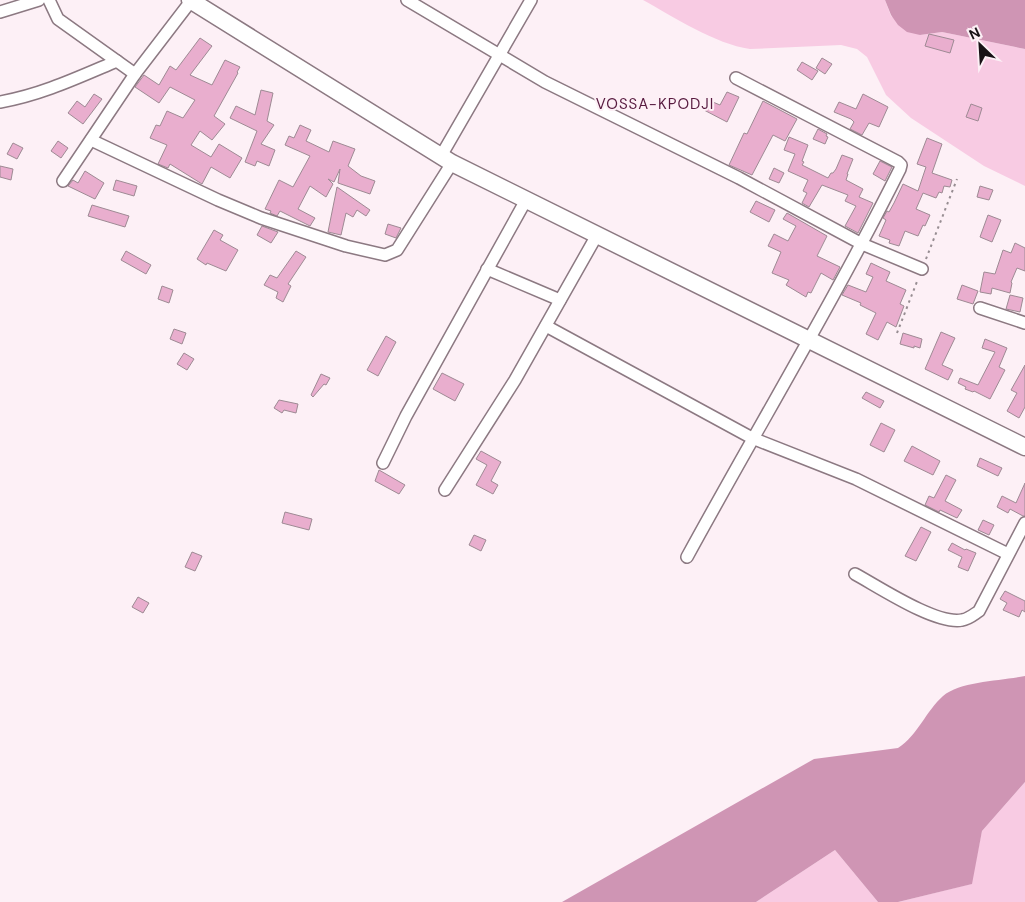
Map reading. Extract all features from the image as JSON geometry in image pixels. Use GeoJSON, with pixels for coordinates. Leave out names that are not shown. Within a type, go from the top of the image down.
{"type":"FeatureCollection","features":[{"type":"Feature","properties":{"kind":"street"},"geometry":{"type":"LineString","coordinates":[[0,12],[39,0]]}},
{"type":"Feature","properties":{"kind":"street"},"geometry":{"type":"LineString","coordinates":[[49,0],[58,19],[135,74]]}},
{"type":"Feature","properties":{"kind":"street"},"geometry":{"type":"LineString","coordinates":[[63,181],[135,74],[190,0],[446,160],[1025,447]]}},
{"type":"Feature","properties":{"kind":"street"},"geometry":{"type":"LineString","coordinates":[[407,0],[545,82],[730,173],[862,244],[922,269]]}},
{"type":"Feature","properties":{"kind":"street"},"geometry":{"type":"LineString","coordinates":[[91,140],[210,197],[261,218],[346,246],[385,255],[397,250],[531,0]]}},
{"type":"Feature","properties":{"kind":"street"},"geometry":{"type":"LineString","coordinates":[[0,102],[23,98],[62,85],[117,61]]}},
{"type":"Feature","properties":{"kind":"street"},"geometry":{"type":"LineString","coordinates":[[687,557],[752,438],[810,340],[862,244],[901,165],[736,78]]}},
{"type":"Feature","properties":{"kind":"street"},"geometry":{"type":"LineString","coordinates":[[383,463],[406,416],[526,200]]}},
{"type":"Feature","properties":{"kind":"street"},"geometry":{"type":"LineString","coordinates":[[445,490],[515,380],[597,235]]}},
{"type":"Feature","properties":{"kind":"street"},"geometry":{"type":"LineString","coordinates":[[486,269],[560,300]]}},
{"type":"Feature","properties":{"kind":"street"},"geometry":{"type":"LineString","coordinates":[[980,308],[1024,320]]}},
{"type":"Feature","properties":{"kind":"street"},"geometry":{"type":"LineString","coordinates":[[546,326],[752,438],[856,479],[1008,554]]}},
{"type":"Feature","properties":{"kind":"street"},"geometry":{"type":"LineString","coordinates":[[855,574],[928,614],[949,621],[970,618],[979,611],[1025,523]]}},
{"type":"Feature","properties":{"kind":"path"},"geometry":{"type":"LineString","coordinates":[[897,333],[957,179]]}},
{"type":"Feature","properties":{"kind":"shaded area"},"geometry":{"type":"Polygon","coordinates":[[[643,0],[885,0],[891,16],[920,35],[942,32],[1025,49],[1025,186],[984,166],[911,118],[886,95],[867,57],[857,49],[841,45],[750,49],[709,36],[643,0]]]}},
{"type":"Feature","properties":{"kind":"shaded area"},"geometry":{"type":"Polygon","coordinates":[[[885,0],[1025,0],[1025,49],[942,32],[920,35],[907,32],[898,25],[891,15],[885,0]]]}},
{"type":"Feature","properties":{"kind":"shaded area"},"geometry":{"type":"Polygon","coordinates":[[[1025,676],[1025,782],[982,831],[972,884],[898,902],[878,902],[835,850],[756,902],[562,902],[814,759],[898,748],[911,736],[937,702],[951,691],[971,684],[1025,676]]]}},
{"type":"Feature","properties":{"kind":"shaded area"},"geometry":{"type":"Polygon","coordinates":[[[1025,782],[1025,902],[898,902],[971,884],[982,831],[1025,782]]]}},
{"type":"Feature","properties":{"kind":"shaded area"},"geometry":{"type":"Polygon","coordinates":[[[835,850],[878,902],[756,902],[835,850]]]}},
{"type":"Feature","properties":{"kind":"building"},"geometry":{"type":"Polygon","coordinates":[[[929,34],[954,40],[950,53],[925,46],[929,34]]]}},
{"type":"Feature","properties":{"kind":"building"},"geometry":{"type":"Polygon","coordinates":[[[200,38],[212,46],[190,75],[212,85],[225,60],[240,67],[214,116],[225,124],[212,140],[200,131],[191,145],[211,157],[219,144],[242,158],[230,178],[211,167],[202,184],[170,164],[168,168],[158,164],[167,145],[150,138],[156,125],[160,126],[167,111],[183,118],[195,100],[170,87],[159,103],[135,87],[144,75],[159,85],[170,66],[176,70],[200,38]]]}},
{"type":"Feature","properties":{"kind":"building"},"geometry":{"type":"Polygon","coordinates":[[[822,58],[832,64],[825,74],[816,68],[822,58]]]}},
{"type":"Feature","properties":{"kind":"building"},"geometry":{"type":"Polygon","coordinates":[[[802,62],[818,71],[812,80],[797,70],[802,62]]]}},
{"type":"Feature","properties":{"kind":"building"},"geometry":{"type":"Polygon","coordinates":[[[261,90],[273,93],[267,121],[274,125],[261,144],[275,150],[269,166],[257,161],[255,166],[245,162],[257,131],[230,118],[236,106],[255,115],[261,90]]]}},
{"type":"Feature","properties":{"kind":"building"},"geometry":{"type":"Polygon","coordinates":[[[727,92],[739,97],[727,122],[704,110],[708,100],[720,105],[727,92]]]}},
{"type":"Feature","properties":{"kind":"building"},"geometry":{"type":"Polygon","coordinates":[[[94,94],[102,99],[83,124],[68,113],[77,101],[85,107],[94,94]]]}},
{"type":"Feature","properties":{"kind":"building"},"geometry":{"type":"Polygon","coordinates":[[[863,94],[888,107],[879,127],[869,123],[862,135],[850,129],[854,122],[851,119],[834,112],[839,102],[856,109],[863,94]]]}},
{"type":"Feature","properties":{"kind":"building"},"geometry":{"type":"Polygon","coordinates":[[[763,101],[797,119],[785,141],[773,135],[752,175],[729,165],[744,133],[747,134],[763,101]]]}},
{"type":"Feature","properties":{"kind":"building"},"geometry":{"type":"Polygon","coordinates":[[[971,104],[982,108],[978,121],[966,117],[971,104]]]}},
{"type":"Feature","properties":{"kind":"building"},"geometry":{"type":"Polygon","coordinates":[[[300,125],[311,130],[306,141],[329,152],[333,141],[355,149],[348,166],[361,176],[375,181],[370,194],[338,183],[340,169],[334,182],[328,179],[333,184],[326,197],[310,186],[298,209],[315,218],[310,226],[280,211],[277,216],[265,209],[279,180],[293,187],[310,156],[285,145],[289,136],[294,138],[300,125]]]}},
{"type":"Feature","properties":{"kind":"building"},"geometry":{"type":"Polygon","coordinates":[[[818,129],[827,134],[826,136],[828,137],[825,144],[813,139],[818,129]]]}},
{"type":"Feature","properties":{"kind":"building"},"geometry":{"type":"Polygon","coordinates":[[[789,137],[808,145],[802,165],[828,178],[836,169],[842,155],[853,159],[846,180],[863,189],[859,197],[873,203],[858,233],[845,226],[856,206],[845,201],[848,195],[822,185],[809,207],[802,203],[807,193],[803,191],[808,180],[788,171],[795,154],[784,150],[789,137]]]}},
{"type":"Feature","properties":{"kind":"building"},"geometry":{"type":"Polygon","coordinates":[[[927,138],[942,144],[932,173],[952,180],[950,187],[944,186],[942,193],[939,192],[936,198],[923,193],[916,209],[930,215],[918,236],[905,231],[899,246],[889,243],[890,240],[879,236],[886,220],[883,218],[887,211],[889,212],[903,184],[918,191],[926,167],[917,164],[927,138]]]}},
{"type":"Feature","properties":{"kind":"building"},"geometry":{"type":"Polygon","coordinates":[[[58,141],[68,148],[61,158],[51,151],[58,141]]]}},
{"type":"Feature","properties":{"kind":"building"},"geometry":{"type":"Polygon","coordinates":[[[13,143],[23,148],[17,159],[7,154],[13,143]]]}},
{"type":"Feature","properties":{"kind":"building"},"geometry":{"type":"Polygon","coordinates":[[[880,161],[892,167],[885,181],[873,174],[880,161]]]}},
{"type":"Feature","properties":{"kind":"building"},"geometry":{"type":"Polygon","coordinates":[[[0,166],[13,169],[11,180],[0,177],[0,166]]]}},
{"type":"Feature","properties":{"kind":"building"},"geometry":{"type":"Polygon","coordinates":[[[774,168],[784,173],[779,183],[769,179],[774,168]]]}},
{"type":"Feature","properties":{"kind":"building"},"geometry":{"type":"Polygon","coordinates":[[[85,171],[104,183],[95,199],[68,186],[73,180],[78,183],[85,171]]]}},
{"type":"Feature","properties":{"kind":"building"},"geometry":{"type":"Polygon","coordinates":[[[116,180],[137,186],[134,196],[113,190],[116,180]]]}},
{"type":"Feature","properties":{"kind":"building"},"geometry":{"type":"Polygon","coordinates":[[[980,186],[993,190],[989,200],[977,197],[980,186]]]}},
{"type":"Feature","properties":{"kind":"building"},"geometry":{"type":"Polygon","coordinates":[[[337,187],[370,210],[366,216],[357,210],[353,217],[346,213],[341,235],[328,232],[337,187]]]}},
{"type":"Feature","properties":{"kind":"building"},"geometry":{"type":"Polygon","coordinates":[[[756,201],[775,210],[769,222],[750,212],[756,201]]]}},
{"type":"Feature","properties":{"kind":"building"},"geometry":{"type":"Polygon","coordinates":[[[92,205],[129,216],[125,227],[88,216],[92,205]]]}},
{"type":"Feature","properties":{"kind":"building"},"geometry":{"type":"Polygon","coordinates":[[[787,213],[827,236],[817,256],[840,267],[833,280],[821,273],[811,293],[808,292],[806,297],[786,285],[789,280],[772,273],[781,252],[768,246],[774,234],[788,241],[796,226],[783,219],[787,213]]]}},
{"type":"Feature","properties":{"kind":"building"},"geometry":{"type":"Polygon","coordinates":[[[988,215],[1001,220],[992,242],[980,237],[988,215]]]}},
{"type":"Feature","properties":{"kind":"building"},"geometry":{"type":"Polygon","coordinates":[[[388,224],[401,228],[396,238],[385,234],[388,224]]]}},
{"type":"Feature","properties":{"kind":"building"},"geometry":{"type":"Polygon","coordinates":[[[262,226],[278,232],[271,243],[257,235],[262,226]]]}},
{"type":"Feature","properties":{"kind":"building"},"geometry":{"type":"Polygon","coordinates":[[[214,230],[223,235],[220,240],[238,250],[226,271],[207,263],[206,265],[197,259],[214,230]]]}},
{"type":"Feature","properties":{"kind":"building"},"geometry":{"type":"Polygon","coordinates":[[[1015,243],[1025,248],[1025,271],[1017,268],[1011,282],[1010,293],[992,288],[991,294],[980,292],[984,272],[995,274],[1003,250],[1011,253],[1015,243]]]}},
{"type":"Feature","properties":{"kind":"building"},"geometry":{"type":"Polygon","coordinates":[[[126,251],[151,265],[146,274],[121,260],[126,251]]]}},
{"type":"Feature","properties":{"kind":"building"},"geometry":{"type":"Polygon","coordinates":[[[296,251],[306,257],[288,284],[291,286],[283,302],[276,298],[278,292],[264,285],[270,275],[277,278],[296,251]]]}},
{"type":"Feature","properties":{"kind":"building"},"geometry":{"type":"Polygon","coordinates":[[[871,263],[890,272],[886,281],[906,290],[900,304],[904,306],[896,327],[887,322],[878,340],[866,334],[876,313],[860,305],[861,303],[842,295],[848,285],[866,292],[873,277],[866,274],[871,263]]]}},
{"type":"Feature","properties":{"kind":"building"},"geometry":{"type":"Polygon","coordinates":[[[962,285],[978,291],[973,304],[957,299],[962,285]]]}},
{"type":"Feature","properties":{"kind":"building"},"geometry":{"type":"Polygon","coordinates":[[[162,286],[173,290],[169,303],[158,299],[162,286]]]}},
{"type":"Feature","properties":{"kind":"building"},"geometry":{"type":"Polygon","coordinates":[[[1010,295],[1023,298],[1020,312],[1006,309],[1010,295]]]}},
{"type":"Feature","properties":{"kind":"building"},"geometry":{"type":"Polygon","coordinates":[[[174,329],[186,333],[182,344],[170,339],[174,329]]]}},
{"type":"Feature","properties":{"kind":"building"},"geometry":{"type":"Polygon","coordinates":[[[941,332],[955,338],[942,365],[953,370],[948,380],[925,369],[941,332]]]}},
{"type":"Feature","properties":{"kind":"building"},"geometry":{"type":"Polygon","coordinates":[[[903,333],[922,339],[920,348],[900,344],[903,333]]]}},
{"type":"Feature","properties":{"kind":"building"},"geometry":{"type":"Polygon","coordinates":[[[386,336],[396,342],[378,376],[367,370],[386,336]]]}},
{"type":"Feature","properties":{"kind":"building"},"geometry":{"type":"Polygon","coordinates":[[[985,339],[1007,348],[999,367],[1005,370],[990,399],[965,389],[966,387],[958,383],[960,378],[978,385],[995,352],[982,348],[985,339]]]}},
{"type":"Feature","properties":{"kind":"building"},"geometry":{"type":"Polygon","coordinates":[[[184,353],[194,359],[187,370],[177,364],[184,353]]]}},
{"type":"Feature","properties":{"kind":"building"},"geometry":{"type":"Polygon","coordinates":[[[1025,365],[1025,407],[1019,418],[1007,411],[1017,393],[1011,390],[1025,365]]]}},
{"type":"Feature","properties":{"kind":"building"},"geometry":{"type":"Polygon","coordinates":[[[442,373],[464,384],[455,401],[433,389],[442,373]]]}},
{"type":"Feature","properties":{"kind":"building"},"geometry":{"type":"Polygon","coordinates":[[[321,374],[330,378],[326,385],[324,384],[313,397],[311,395],[321,374]]]}},
{"type":"Feature","properties":{"kind":"building"},"geometry":{"type":"Polygon","coordinates":[[[866,392],[884,401],[880,408],[862,398],[866,392]]]}},
{"type":"Feature","properties":{"kind":"building"},"geometry":{"type":"Polygon","coordinates":[[[279,400],[298,404],[296,413],[284,410],[282,413],[274,408],[279,400]]]}},
{"type":"Feature","properties":{"kind":"building"},"geometry":{"type":"Polygon","coordinates":[[[881,423],[895,430],[884,452],[870,445],[881,423]]]}},
{"type":"Feature","properties":{"kind":"building"},"geometry":{"type":"Polygon","coordinates":[[[912,446],[940,461],[933,475],[904,461],[912,446]]]}},
{"type":"Feature","properties":{"kind":"building"},"geometry":{"type":"Polygon","coordinates":[[[481,451],[501,462],[491,481],[498,485],[493,494],[476,485],[487,465],[476,459],[481,451]]]}},
{"type":"Feature","properties":{"kind":"building"},"geometry":{"type":"Polygon","coordinates":[[[980,458],[1002,468],[998,476],[977,466],[980,458]]]}},
{"type":"Feature","properties":{"kind":"building"},"geometry":{"type":"Polygon","coordinates":[[[379,470],[405,485],[399,494],[375,481],[379,470]]]}},
{"type":"Feature","properties":{"kind":"building"},"geometry":{"type":"Polygon","coordinates":[[[946,475],[956,480],[945,501],[962,510],[957,518],[925,505],[929,496],[934,498],[946,475]]]}},
{"type":"Feature","properties":{"kind":"building"},"geometry":{"type":"Polygon","coordinates":[[[1025,483],[1025,516],[1010,509],[1008,513],[997,507],[1002,496],[1016,503],[1025,483]]]}},
{"type":"Feature","properties":{"kind":"building"},"geometry":{"type":"Polygon","coordinates":[[[285,512],[312,519],[309,530],[282,523],[285,512]]]}},
{"type":"Feature","properties":{"kind":"building"},"geometry":{"type":"Polygon","coordinates":[[[983,520],[994,525],[989,535],[978,530],[983,520]]]}},
{"type":"Feature","properties":{"kind":"building"},"geometry":{"type":"Polygon","coordinates":[[[921,527],[931,532],[916,561],[905,556],[921,527]]]}},
{"type":"Feature","properties":{"kind":"building"},"geometry":{"type":"Polygon","coordinates":[[[474,535],[486,540],[481,551],[469,545],[474,535]]]}},
{"type":"Feature","properties":{"kind":"building"},"geometry":{"type":"Polygon","coordinates":[[[952,543],[976,553],[968,571],[958,567],[962,557],[948,550],[952,543]]]}},
{"type":"Feature","properties":{"kind":"building"},"geometry":{"type":"Polygon","coordinates":[[[192,552],[202,556],[195,571],[185,567],[192,552]]]}},
{"type":"Feature","properties":{"kind":"building"},"geometry":{"type":"Polygon","coordinates":[[[1005,591],[1025,601],[1025,612],[1022,610],[1019,617],[1003,610],[1007,603],[1000,599],[1005,591]]]}},
{"type":"Feature","properties":{"kind":"building"},"geometry":{"type":"Polygon","coordinates":[[[138,597],[149,603],[143,613],[132,607],[138,597]]]}},
{"type":"Feature","properties":{"kind":"district","name":"VOSSA-KPODJI"},"geometry":{"type":"Point","coordinates":[655,104]}}]}
